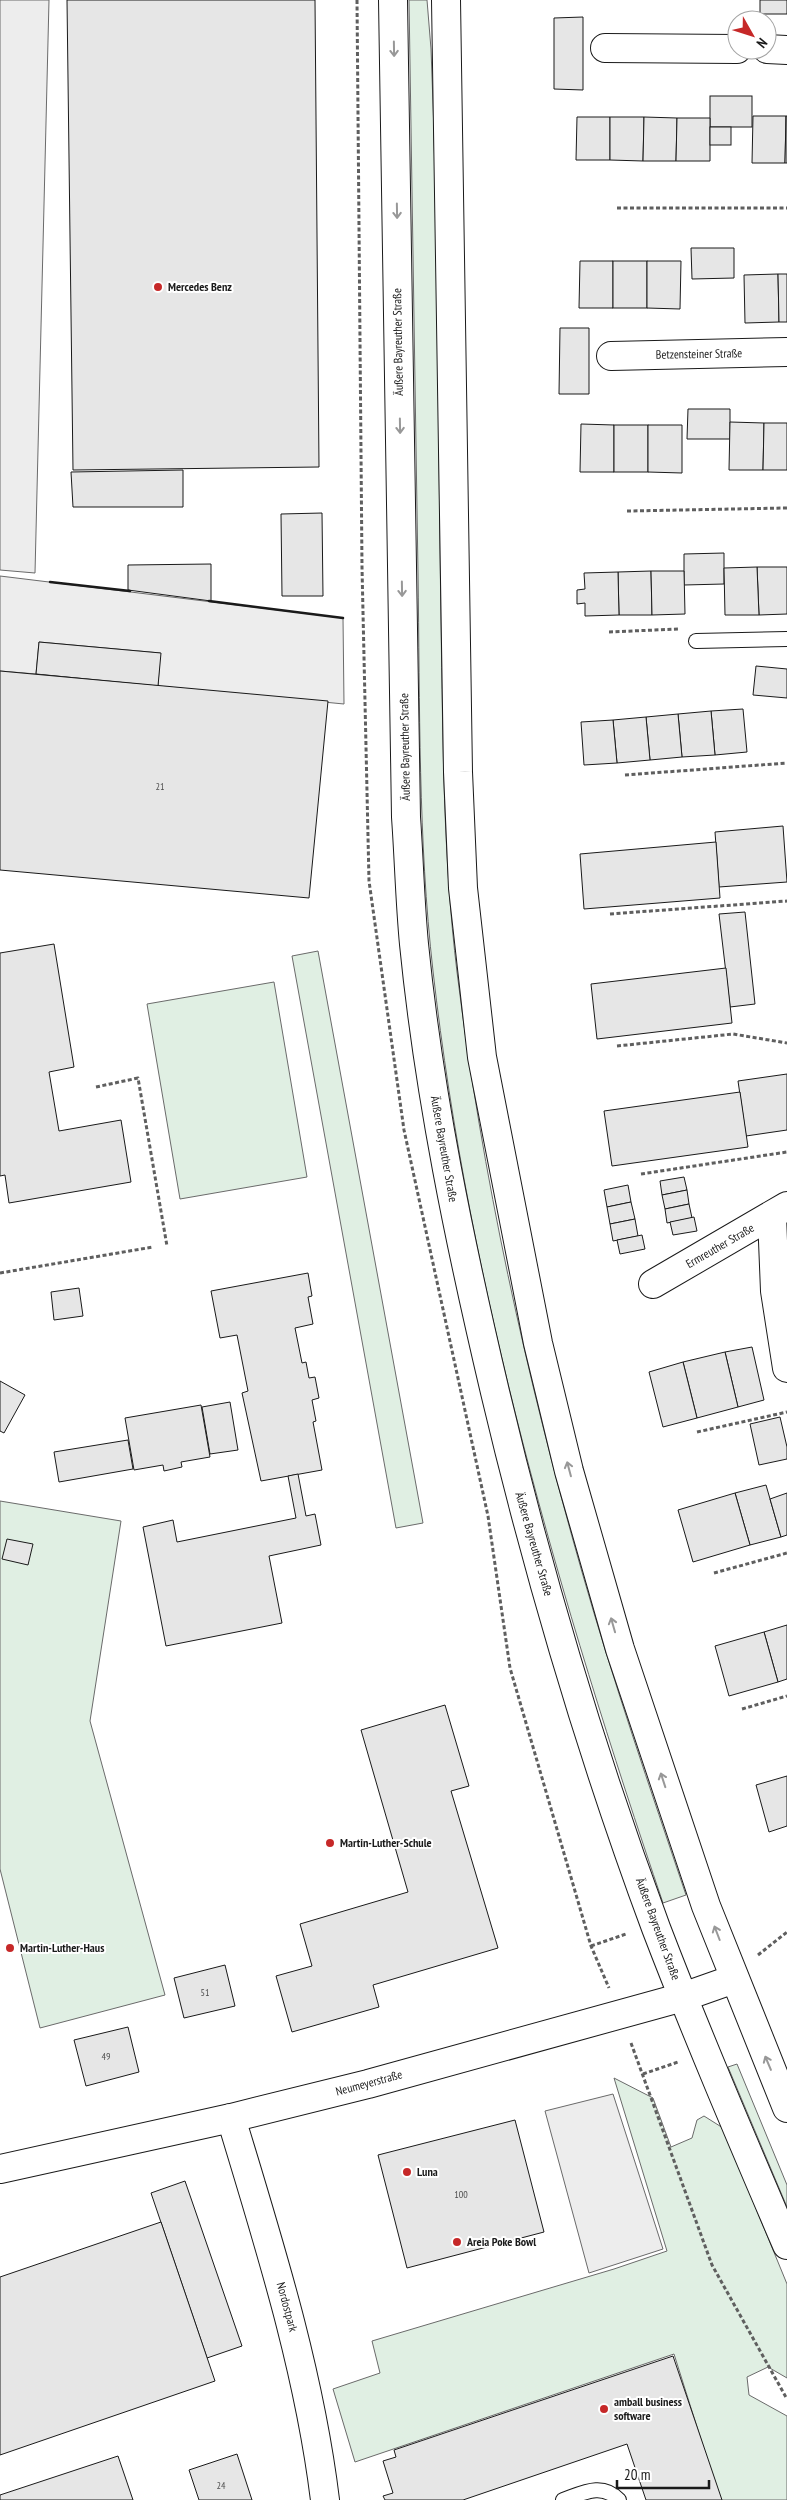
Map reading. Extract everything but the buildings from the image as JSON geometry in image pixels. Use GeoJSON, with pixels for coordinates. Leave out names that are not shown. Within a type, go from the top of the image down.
{"type":"FeatureCollection","features":[{"type":"Feature","properties":{"kind":"main road","name":"Äußere Bayreuther Straße"},"geometry":{"type":"LineString","coordinates":[[393,0],[406,817],[414,942],[425,1038],[444,1151],[464,1251],[526,1518],[591,1736],[638,1876],[683,1997],[787,2245]]}},
{"type":"Feature","properties":{"kind":"main road"},"geometry":{"type":"LineString","coordinates":[[446,0],[458,772],[463,888],[482,1057],[538,1343],[569,1471],[620,1649],[690,1863],[734,1979],[787,2108]]}},
{"type":"Feature","properties":{"kind":"main road"},"geometry":{"type":"LineString","coordinates":[[605,48],[727,49]]}},
{"type":"Feature","properties":{"kind":"main road","name":"Betzensteiner Straße"},"geometry":{"type":"LineString","coordinates":[[611,356],[787,352]]}},
{"type":"Feature","properties":{"kind":"main road"},"geometry":{"type":"LineString","coordinates":[[780,1211],[774,1291],[787,1368]]}},
{"type":"Feature","properties":{"kind":"main road","name":"Ermreuther Straße"},"geometry":{"type":"LineString","coordinates":[[653,1284],[780,1211]]}},
{"type":"Feature","properties":{"kind":"main road","name":"Neumeyerstraße"},"geometry":{"type":"LineString","coordinates":[[0,2169],[232,2118],[368,2084],[683,1997],[734,1979]]}},
{"type":"Feature","properties":{"kind":"main road","name":"Nordostpark"},"geometry":{"type":"LineString","coordinates":[[232,2118],[290,2312],[318,2438],[325,2500]]}},
{"type":"Feature","properties":{"kind":"lane"},"geometry":{"type":"LineString","coordinates":[[696,641],[787,639]]}},
{"type":"Feature","properties":{"kind":"lane"},"geometry":{"type":"LineString","coordinates":[[563,2500],[599,2488],[611,2492],[619,2500]]}},
{"type":"Feature","properties":{"kind":"path"},"geometry":{"type":"LineString","coordinates":[[616,208],[787,208]]}},
{"type":"Feature","properties":{"kind":"path"},"geometry":{"type":"LineString","coordinates":[[627,511],[787,508]]}},
{"type":"Feature","properties":{"kind":"path"},"geometry":{"type":"LineString","coordinates":[[609,632],[685,629],[696,641]]}},
{"type":"Feature","properties":{"kind":"path"},"geometry":{"type":"LineString","coordinates":[[625,776],[787,763]]}},
{"type":"Feature","properties":{"kind":"path"},"geometry":{"type":"LineString","coordinates":[[610,914],[787,901]]}},
{"type":"Feature","properties":{"kind":"path"},"geometry":{"type":"LineString","coordinates":[[618,1046],[733,1034],[787,1043]]}},
{"type":"Feature","properties":{"kind":"path"},"geometry":{"type":"LineString","coordinates":[[96,1087],[138,1078],[167,1246]]}},
{"type":"Feature","properties":{"kind":"path"},"geometry":{"type":"LineString","coordinates":[[641,1174],[787,1152]]}},
{"type":"Feature","properties":{"kind":"path"},"geometry":{"type":"LineString","coordinates":[[0,1272],[153,1247]]}},
{"type":"Feature","properties":{"kind":"path"},"geometry":{"type":"LineString","coordinates":[[697,1432],[787,1412]]}},
{"type":"Feature","properties":{"kind":"path"},"geometry":{"type":"LineString","coordinates":[[714,1573],[787,1553]]}},
{"type":"Feature","properties":{"kind":"path"},"geometry":{"type":"LineString","coordinates":[[742,1709],[787,1696]]}},
{"type":"Feature","properties":{"kind":"green space"},"geometry":{"type":"Polygon","coordinates":[[[409,0],[427,0],[431,49],[437,264],[443,755],[446,842],[452,929],[467,1048],[479,1124],[508,1275],[542,1424],[606,1653],[686,1895],[663,1903],[625,1789],[554,1559],[494,1326],[470,1209],[449,1090],[433,971],[422,822],[409,0]]]}},
{"type":"Feature","properties":{"kind":"green space"},"geometry":{"type":"Polygon","coordinates":[[[318,951],[423,1523],[396,1528],[292,956],[318,951]]]}},
{"type":"Feature","properties":{"kind":"green space"},"geometry":{"type":"Polygon","coordinates":[[[274,982],[307,1177],[180,1199],[147,1004],[274,982]]]}},
{"type":"Feature","properties":{"kind":"green space"},"geometry":{"type":"Polygon","coordinates":[[[0,1501],[121,1521],[90,1721],[165,1995],[40,2028],[0,1869],[0,1501]]]}},
{"type":"Feature","properties":{"kind":"green space"},"geometry":{"type":"Polygon","coordinates":[[[737,2064],[787,2185],[787,2207],[728,2067],[737,2064]]]}},
{"type":"Feature","properties":{"kind":"green space"},"geometry":{"type":"Polygon","coordinates":[[[614,2078],[653,2098],[671,2147],[692,2138],[697,2120],[704,2116],[723,2128],[787,2284],[787,2378],[768,2367],[747,2377],[749,2395],[787,2416],[787,2500],[720,2500],[674,2354],[355,2462],[333,2389],[380,2373],[372,2341],[614,2269],[667,2251],[614,2078]]]}},
{"type":"Feature","properties":{"kind":"shaded area"},"geometry":{"type":"Polygon","coordinates":[[[0,0],[49,0],[35,573],[0,570],[0,0]]]}},
{"type":"Feature","properties":{"kind":"shaded area"},"geometry":{"type":"Polygon","coordinates":[[[0,576],[343,618],[344,704],[158,686],[160,653],[39,642],[36,674],[0,671],[0,576]]]}},
{"type":"Feature","properties":{"kind":"shaded area"},"geometry":{"type":"Polygon","coordinates":[[[613,2094],[663,2249],[589,2273],[545,2111],[613,2094]]]}},
{"type":"Feature","properties":{"kind":"wall"},"geometry":{"type":"LineString","coordinates":[[50,582],[130,591]]}},
{"type":"Feature","properties":{"kind":"wall"},"geometry":{"type":"LineString","coordinates":[[209,601],[343,618]]}},
{"type":"Feature","properties":{"kind":"place","name":"Mercedes Benz"},"geometry":{"type":"Point","coordinates":[158,287]}},
{"type":"Feature","properties":{"kind":"place","name":"Martin-Luther-Schule"},"geometry":{"type":"Point","coordinates":[330,1843]}},
{"type":"Feature","properties":{"kind":"place","name":"Martin-Luther-Haus"},"geometry":{"type":"Point","coordinates":[10,1948]}},
{"type":"Feature","properties":{"kind":"place","name":"Luna"},"geometry":{"type":"Point","coordinates":[407,2172]}},
{"type":"Feature","properties":{"kind":"place","name":"Areia Poke Bowl"},"geometry":{"type":"Point","coordinates":[457,2242]}},
{"type":"Feature","properties":{"kind":"place","name":"amball business software"},"geometry":{"type":"Point","coordinates":[604,2409]}}]}
